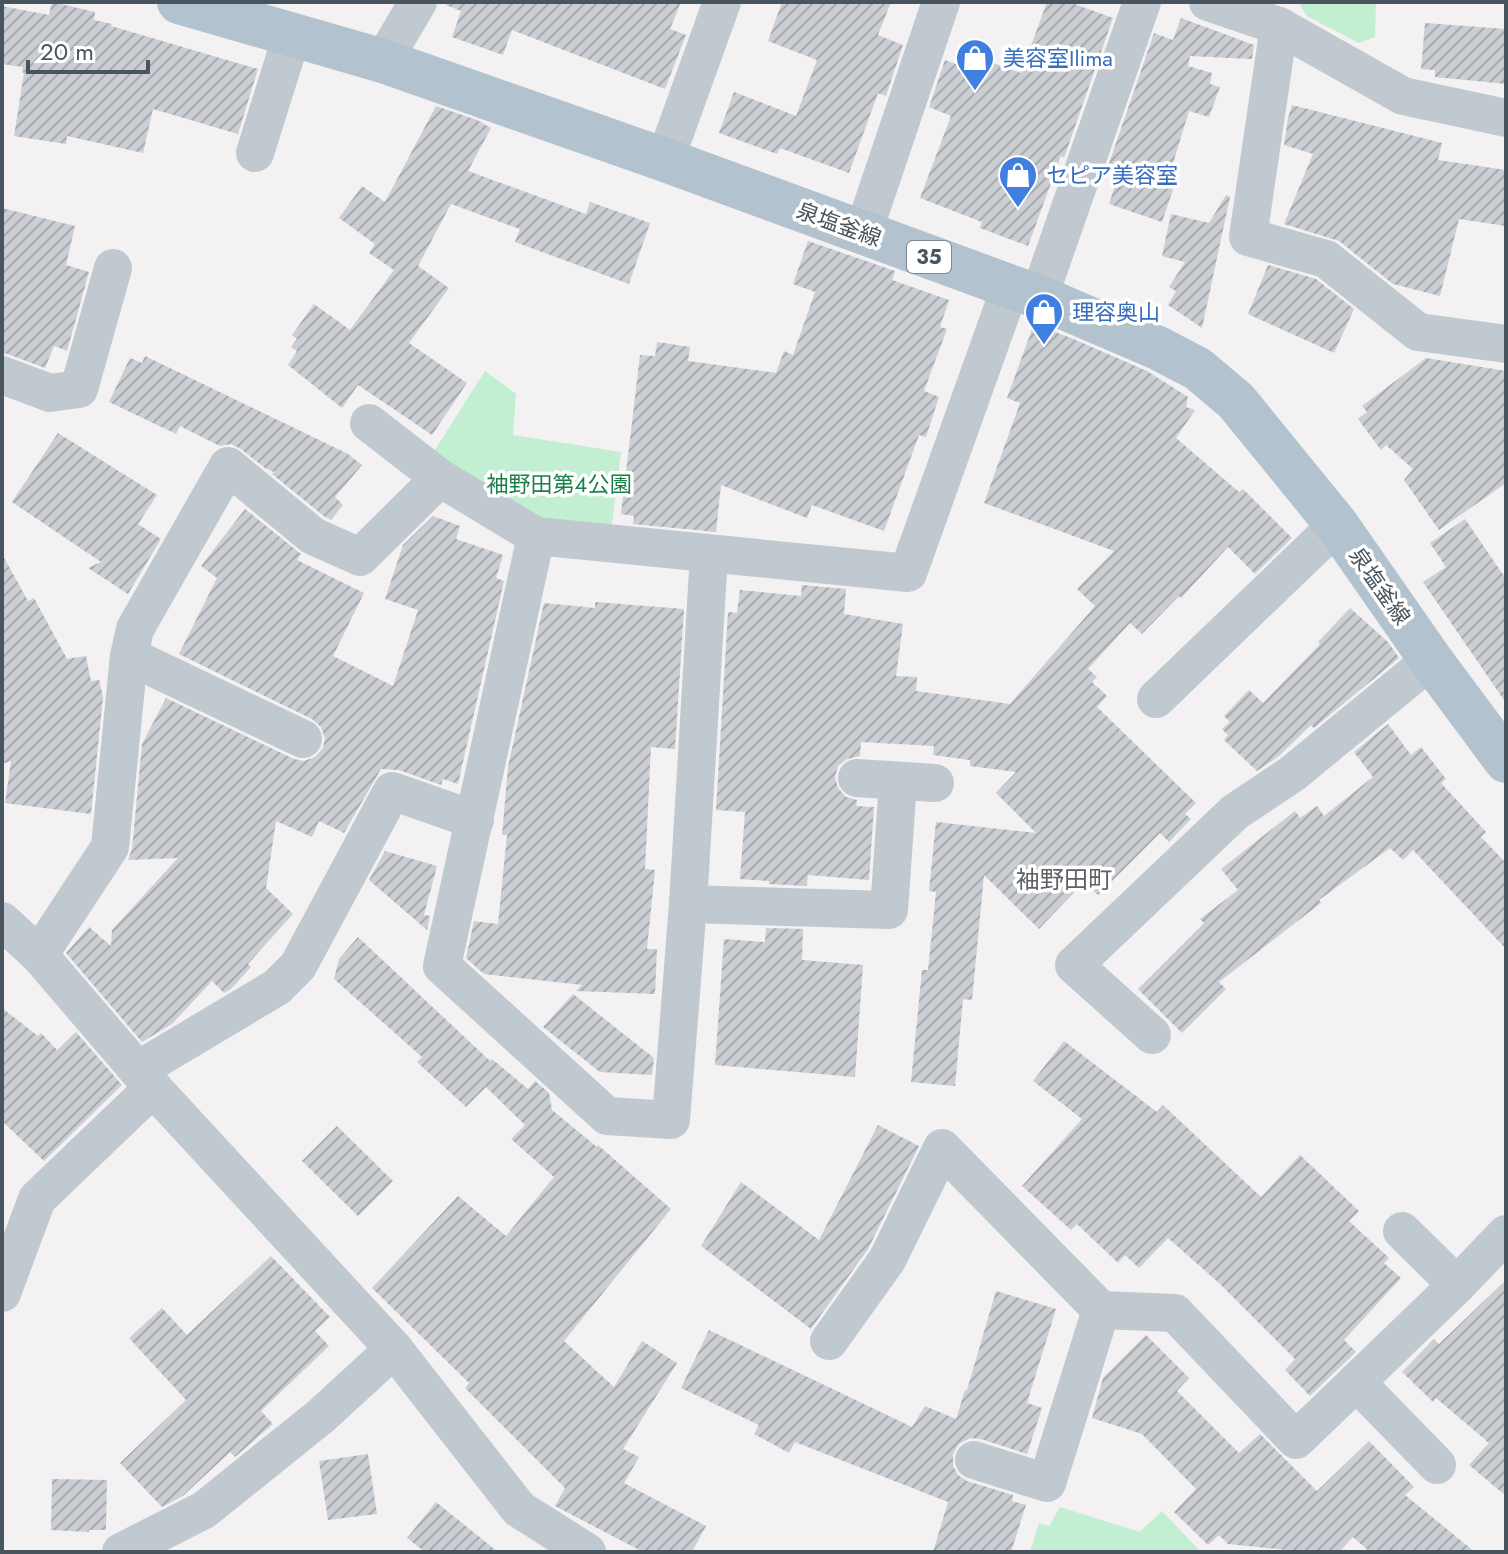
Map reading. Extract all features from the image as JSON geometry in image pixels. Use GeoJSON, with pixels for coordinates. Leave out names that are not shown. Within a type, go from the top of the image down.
{"type":"FeatureCollection","features":[{"type":"Feature","properties":{"kind":"main road","name":"泉塩釜線"},"geometry":{"type":"LineString","coordinates":[[179,2],[383,61],[665,160],[1025,292],[1158,348],[1198,369],[1236,401],[1337,525],[1506,761]]}},
{"type":"Feature","properties":{"kind":"street"},"geometry":{"type":"LineString","coordinates":[[383,61],[418,2]]}},
{"type":"Feature","properties":{"kind":"street"},"geometry":{"type":"LineString","coordinates":[[665,160],[722,2]]}},
{"type":"Feature","properties":{"kind":"street"},"geometry":{"type":"LineString","coordinates":[[863,233],[941,2]]}},
{"type":"Feature","properties":{"kind":"street"},"geometry":{"type":"LineString","coordinates":[[369,423],[440,478],[536,536],[908,573],[1142,2]]}},
{"type":"Feature","properties":{"kind":"street"},"geometry":{"type":"LineString","coordinates":[[1208,2],[1265,16],[1403,96],[1506,118]]}},
{"type":"Feature","properties":{"kind":"street"},"geometry":{"type":"LineString","coordinates":[[1265,16],[1248,237],[1326,259],[1418,332],[1506,344]]}},
{"type":"Feature","properties":{"kind":"street"},"geometry":{"type":"LineString","coordinates":[[255,153],[292,35]]}},
{"type":"Feature","properties":{"kind":"street"},"geometry":{"type":"LineString","coordinates":[[2,375],[50,393],[79,389],[113,268]]}},
{"type":"Feature","properties":{"kind":"street"},"geometry":{"type":"LineString","coordinates":[[39,955],[110,847],[129,656],[135,629],[228,466],[313,536],[360,557],[440,478]]}},
{"type":"Feature","properties":{"kind":"street"},"geometry":{"type":"LineString","coordinates":[[1156,699],[1337,525]]}},
{"type":"Feature","properties":{"kind":"street"},"geometry":{"type":"LineString","coordinates":[[536,536],[442,966],[607,1116],[671,1120],[688,904],[709,554]]}},
{"type":"Feature","properties":{"kind":"street"},"geometry":{"type":"LineString","coordinates":[[129,656],[303,739]]}},
{"type":"Feature","properties":{"kind":"street"},"geometry":{"type":"LineString","coordinates":[[1152,1035],[1074,965],[1235,812],[1292,774],[1431,660]]}},
{"type":"Feature","properties":{"kind":"street"},"geometry":{"type":"LineString","coordinates":[[857,778],[935,783]]}},
{"type":"Feature","properties":{"kind":"street"},"geometry":{"type":"LineString","coordinates":[[688,904],[889,910],[898,782]]}},
{"type":"Feature","properties":{"kind":"street"},"geometry":{"type":"LineString","coordinates":[[2,1293],[37,1199],[146,1079],[277,987],[298,966],[392,791],[475,820]]}},
{"type":"Feature","properties":{"kind":"street"},"geometry":{"type":"LineString","coordinates":[[2,921],[39,955],[146,1079],[394,1349],[519,1509],[587,1552]]}},
{"type":"Feature","properties":{"kind":"street"},"geometry":{"type":"LineString","coordinates":[[829,1341],[887,1260],[942,1148],[1101,1310],[1175,1313],[1296,1440],[1506,1234]]}},
{"type":"Feature","properties":{"kind":"street"},"geometry":{"type":"LineString","coordinates":[[1402,1231],[1457,1285]]}},
{"type":"Feature","properties":{"kind":"street"},"geometry":{"type":"LineString","coordinates":[[974,1460],[1047,1483],[1101,1310]]}},
{"type":"Feature","properties":{"kind":"street"},"geometry":{"type":"LineString","coordinates":[[121,1552],[204,1510],[321,1416],[394,1349]]}},
{"type":"Feature","properties":{"kind":"street"},"geometry":{"type":"LineString","coordinates":[[1356,1382],[1437,1465]]}},
{"type":"Feature","properties":{"kind":"green space"},"geometry":{"type":"Polygon","coordinates":[[[1298,2],[1376,2],[1375,37],[1359,43],[1307,16],[1298,2]]]}},
{"type":"Feature","properties":{"kind":"green space","name":"袖野田第4公園"},"geometry":{"type":"Polygon","coordinates":[[[485,371],[516,394],[513,435],[621,452],[611,532],[540,523],[433,453],[485,371]]]}},
{"type":"Feature","properties":{"kind":"green space"},"geometry":{"type":"Polygon","coordinates":[[[1060,1507],[1140,1532],[1162,1511],[1199,1550],[1030,1552],[1039,1523],[1049,1526],[1060,1507]]]}},
{"type":"Feature","properties":{"kind":"building"},"geometry":{"type":"Polygon","coordinates":[[[52,2],[95,12],[94,20],[111,26],[258,69],[238,134],[153,109],[143,153],[67,136],[66,144],[14,136],[24,73],[23,67],[2,64],[2,6],[49,15],[52,2]]]}},
{"type":"Feature","properties":{"kind":"building"},"geometry":{"type":"Polygon","coordinates":[[[446,2],[681,2],[670,29],[686,35],[665,89],[512,30],[503,55],[452,37],[461,11],[446,5],[446,2]]]}},
{"type":"Feature","properties":{"kind":"building"},"geometry":{"type":"Polygon","coordinates":[[[782,2],[891,2],[878,35],[903,45],[886,96],[878,93],[849,173],[780,148],[777,154],[719,133],[734,92],[796,116],[817,60],[768,41],[782,2]]]}},
{"type":"Feature","properties":{"kind":"building"},"geometry":{"type":"Polygon","coordinates":[[[1047,2],[1069,2],[1113,18],[1064,158],[1061,156],[1028,246],[980,228],[982,222],[920,198],[951,116],[929,107],[945,60],[956,64],[961,51],[1021,73],[1047,2]]]}},
{"type":"Feature","properties":{"kind":"building"},"geometry":{"type":"Polygon","coordinates":[[[1181,18],[1254,45],[1252,59],[1190,56],[1188,66],[1212,73],[1210,84],[1220,87],[1209,117],[1189,111],[1171,170],[1179,172],[1162,222],[1109,204],[1118,176],[1106,172],[1154,33],[1173,40],[1181,18]]]}},
{"type":"Feature","properties":{"kind":"building"},"geometry":{"type":"Polygon","coordinates":[[[1425,23],[1506,29],[1506,84],[1435,77],[1435,70],[1421,69],[1425,23]]]}},
{"type":"Feature","properties":{"kind":"building"},"geometry":{"type":"Polygon","coordinates":[[[1292,105],[1442,143],[1438,160],[1506,170],[1506,226],[1459,219],[1440,296],[1393,284],[1339,241],[1284,224],[1313,154],[1284,145],[1292,105]]]}},
{"type":"Feature","properties":{"kind":"building"},"geometry":{"type":"Polygon","coordinates":[[[436,106],[491,128],[468,171],[586,214],[590,202],[650,223],[629,284],[515,242],[520,229],[451,204],[418,266],[449,288],[409,343],[467,383],[432,435],[358,385],[342,408],[288,365],[297,351],[291,347],[297,339],[292,335],[314,304],[350,330],[394,270],[369,253],[375,244],[339,218],[362,186],[385,202],[436,106]]]}},
{"type":"Feature","properties":{"kind":"building"},"geometry":{"type":"Polygon","coordinates":[[[1226,195],[1230,197],[1202,328],[1168,305],[1176,291],[1169,287],[1185,262],[1162,256],[1171,214],[1209,223],[1226,195]]]}},
{"type":"Feature","properties":{"kind":"building"},"geometry":{"type":"Polygon","coordinates":[[[2,208],[75,226],[66,265],[89,272],[67,351],[54,346],[45,368],[2,352],[2,208]]]}},
{"type":"Feature","properties":{"kind":"building"},"geometry":{"type":"Polygon","coordinates":[[[808,241],[895,271],[892,280],[949,300],[940,327],[947,329],[924,391],[939,397],[926,437],[919,435],[884,531],[812,505],[807,518],[721,485],[716,532],[633,524],[634,516],[621,514],[640,355],[655,356],[657,342],[690,347],[688,361],[776,373],[784,351],[793,355],[815,292],[793,284],[808,241]]]}},
{"type":"Feature","properties":{"kind":"building"},"geometry":{"type":"Polygon","coordinates":[[[1268,265],[1316,279],[1354,309],[1334,353],[1248,314],[1268,265]]]}},
{"type":"Feature","properties":{"kind":"building"},"geometry":{"type":"Polygon","coordinates":[[[1034,324],[1147,371],[1188,397],[1186,407],[1195,410],[1176,438],[1239,492],[1243,489],[1292,538],[1255,574],[1228,547],[1181,598],[1179,596],[1142,634],[1130,623],[1088,669],[1097,677],[1092,682],[1107,696],[1097,707],[1196,803],[1185,814],[1191,819],[1169,842],[1160,833],[1098,895],[1084,882],[1039,929],[984,875],[972,1000],[963,999],[955,1086],[911,1082],[922,970],[928,970],[936,892],[929,891],[936,822],[1036,833],[996,793],[1016,772],[970,766],[970,760],[933,755],[934,746],[861,742],[860,756],[847,759],[838,766],[835,777],[838,788],[846,797],[857,800],[856,806],[874,807],[869,880],[808,875],[806,886],[740,879],[745,812],[716,810],[728,612],[737,613],[740,590],[801,596],[802,585],[846,589],[844,614],[903,624],[896,676],[917,677],[916,691],[1010,704],[1095,606],[1077,589],[1114,551],[984,503],[1020,403],[1007,398],[1034,324]]]}},
{"type":"Feature","properties":{"kind":"building"},"geometry":{"type":"Polygon","coordinates":[[[145,356],[348,454],[362,465],[335,497],[343,505],[331,520],[241,449],[231,444],[220,446],[180,426],[176,434],[109,402],[130,358],[142,363],[145,356]]]}},
{"type":"Feature","properties":{"kind":"building"},"geometry":{"type":"Polygon","coordinates":[[[1426,358],[1506,371],[1506,483],[1439,530],[1404,480],[1413,469],[1386,445],[1381,450],[1358,419],[1367,412],[1362,406],[1426,358]]]}},
{"type":"Feature","properties":{"kind":"building"},"geometry":{"type":"Polygon","coordinates":[[[58,433],[157,495],[138,524],[161,539],[128,594],[88,568],[101,562],[12,502],[58,433]]]}},
{"type":"Feature","properties":{"kind":"building"},"geometry":{"type":"Polygon","coordinates":[[[245,509],[301,554],[297,560],[364,593],[333,656],[393,686],[418,610],[385,599],[403,545],[433,516],[460,526],[456,539],[503,555],[496,578],[504,581],[458,784],[443,779],[441,785],[399,770],[381,769],[344,833],[319,821],[312,837],[276,821],[266,888],[293,914],[248,964],[251,967],[231,989],[224,993],[212,981],[172,1024],[142,1042],[66,953],[89,927],[111,946],[112,930],[178,858],[128,860],[132,849],[142,744],[166,698],[294,759],[304,761],[315,757],[323,748],[325,738],[321,727],[312,719],[179,654],[217,578],[201,566],[245,509]]]}},
{"type":"Feature","properties":{"kind":"building"},"geometry":{"type":"Polygon","coordinates":[[[1465,519],[1506,579],[1506,703],[1423,582],[1446,567],[1430,543],[1465,519]]]}},
{"type":"Feature","properties":{"kind":"building"},"geometry":{"type":"Polygon","coordinates":[[[2,554],[28,601],[34,598],[67,659],[86,656],[91,681],[99,680],[103,697],[91,814],[5,803],[11,761],[2,764],[2,554]]]}},
{"type":"Feature","properties":{"kind":"building"},"geometry":{"type":"Polygon","coordinates":[[[595,602],[684,609],[675,749],[651,747],[645,869],[655,870],[647,949],[657,949],[655,994],[576,991],[582,985],[484,974],[466,958],[474,921],[498,924],[507,835],[502,835],[508,767],[544,603],[595,608],[595,602]]]}},
{"type":"Feature","properties":{"kind":"building"},"geometry":{"type":"Polygon","coordinates":[[[1350,608],[1388,642],[1399,658],[1257,771],[1224,740],[1228,735],[1222,729],[1230,722],[1224,716],[1249,690],[1263,703],[1350,608]]]}},
{"type":"Feature","properties":{"kind":"building"},"geometry":{"type":"Polygon","coordinates":[[[1388,724],[1411,755],[1421,747],[1446,779],[1441,783],[1486,832],[1481,837],[1506,863],[1506,949],[1413,850],[1403,860],[1390,848],[1319,900],[1321,903],[1219,982],[1226,989],[1182,1033],[1138,989],[1204,923],[1200,919],[1238,890],[1221,869],[1295,811],[1300,818],[1317,806],[1324,816],[1373,777],[1354,752],[1388,724]]]}},
{"type":"Feature","properties":{"kind":"building"},"geometry":{"type":"Polygon","coordinates":[[[385,851],[437,866],[424,915],[430,916],[427,930],[369,880],[385,851]]]}},
{"type":"Feature","properties":{"kind":"building"},"geometry":{"type":"Polygon","coordinates":[[[766,928],[803,929],[802,960],[863,965],[855,1077],[715,1065],[724,939],[765,942],[766,928]]]}},
{"type":"Feature","properties":{"kind":"building"},"geometry":{"type":"Polygon","coordinates":[[[358,937],[490,1061],[492,1059],[528,1089],[535,1081],[549,1093],[552,1110],[598,1145],[671,1209],[564,1341],[614,1387],[642,1341],[677,1363],[623,1449],[639,1457],[624,1483],[706,1526],[692,1552],[643,1552],[555,1506],[565,1488],[465,1388],[469,1383],[372,1288],[458,1196],[506,1236],[554,1177],[511,1139],[525,1125],[486,1087],[466,1107],[417,1062],[422,1057],[334,979],[339,959],[358,937]]]}},
{"type":"Feature","properties":{"kind":"building"},"geometry":{"type":"Polygon","coordinates":[[[573,994],[654,1058],[652,1075],[600,1072],[543,1027],[573,994]]]}},
{"type":"Feature","properties":{"kind":"building"},"geometry":{"type":"Polygon","coordinates":[[[2,1008],[38,1036],[41,1033],[57,1050],[76,1032],[122,1085],[44,1161],[2,1121],[2,1008]]]}},
{"type":"Feature","properties":{"kind":"building"},"geometry":{"type":"Polygon","coordinates":[[[1064,1041],[1157,1112],[1163,1105],[1261,1197],[1300,1155],[1359,1211],[1349,1221],[1389,1258],[1384,1263],[1401,1278],[1344,1340],[1356,1352],[1310,1396],[1285,1370],[1295,1359],[1220,1284],[1168,1238],[1139,1268],[1125,1255],[1118,1263],[1077,1224],[1071,1230],[1022,1186],[1082,1119],[1033,1081],[1064,1041]]]}},
{"type":"Feature","properties":{"kind":"building"},"geometry":{"type":"Polygon","coordinates":[[[878,1125],[919,1146],[868,1249],[811,1329],[701,1246],[741,1182],[819,1240],[878,1125]]]}},
{"type":"Feature","properties":{"kind":"building"},"geometry":{"type":"Polygon","coordinates":[[[337,1126],[393,1181],[358,1216],[302,1161],[337,1126]]]}},
{"type":"Feature","properties":{"kind":"building"},"geometry":{"type":"Polygon","coordinates":[[[271,1256],[330,1317],[315,1331],[329,1346],[261,1411],[273,1424],[235,1457],[230,1452],[183,1496],[162,1507],[120,1463],[186,1400],[129,1338],[162,1308],[187,1335],[271,1256]]]}},
{"type":"Feature","properties":{"kind":"building"},"geometry":{"type":"Polygon","coordinates":[[[1506,1280],[1506,1496],[1469,1465],[1489,1443],[1436,1398],[1433,1402],[1402,1372],[1434,1339],[1439,1344],[1506,1280]]]}},
{"type":"Feature","properties":{"kind":"building"},"geometry":{"type":"Polygon","coordinates":[[[996,1291],[1056,1309],[1027,1403],[1042,1408],[1027,1454],[970,1438],[959,1444],[953,1454],[953,1466],[958,1475],[967,1481],[1013,1495],[1012,1501],[1026,1505],[1011,1552],[933,1552],[948,1502],[795,1442],[789,1453],[754,1434],[759,1425],[681,1388],[709,1330],[912,1427],[925,1406],[956,1419],[996,1291]]]}},
{"type":"Feature","properties":{"kind":"building"},"geometry":{"type":"Polygon","coordinates":[[[1146,1335],[1189,1378],[1177,1391],[1239,1453],[1260,1434],[1317,1491],[1369,1441],[1414,1487],[1405,1495],[1475,1552],[1370,1552],[1353,1537],[1339,1552],[1228,1544],[1219,1535],[1208,1545],[1174,1512],[1196,1489],[1142,1434],[1092,1418],[1103,1378],[1146,1335]]]}},
{"type":"Feature","properties":{"kind":"building"},"geometry":{"type":"Polygon","coordinates":[[[368,1454],[377,1514],[328,1520],[319,1461],[368,1454]]]}},
{"type":"Feature","properties":{"kind":"building"},"geometry":{"type":"Polygon","coordinates":[[[52,1479],[107,1480],[106,1530],[51,1530],[52,1479]]]}},
{"type":"Feature","properties":{"kind":"building"},"geometry":{"type":"Polygon","coordinates":[[[436,1502],[498,1552],[425,1552],[407,1538],[436,1502]]]}},
{"type":"Feature","properties":{"kind":"place","name":"美容室Ilima"},"geometry":{"type":"Point","coordinates":[975,92]}},
{"type":"Feature","properties":{"kind":"place","name":"セピア美容室"},"geometry":{"type":"Point","coordinates":[1018,209]}},
{"type":"Feature","properties":{"kind":"place","name":"理容奥山"},"geometry":{"type":"Point","coordinates":[1044,346]}},
{"type":"Feature","properties":{"kind":"district","name":"袖野田町"},"geometry":{"type":"Point","coordinates":[1064,880]}}]}
